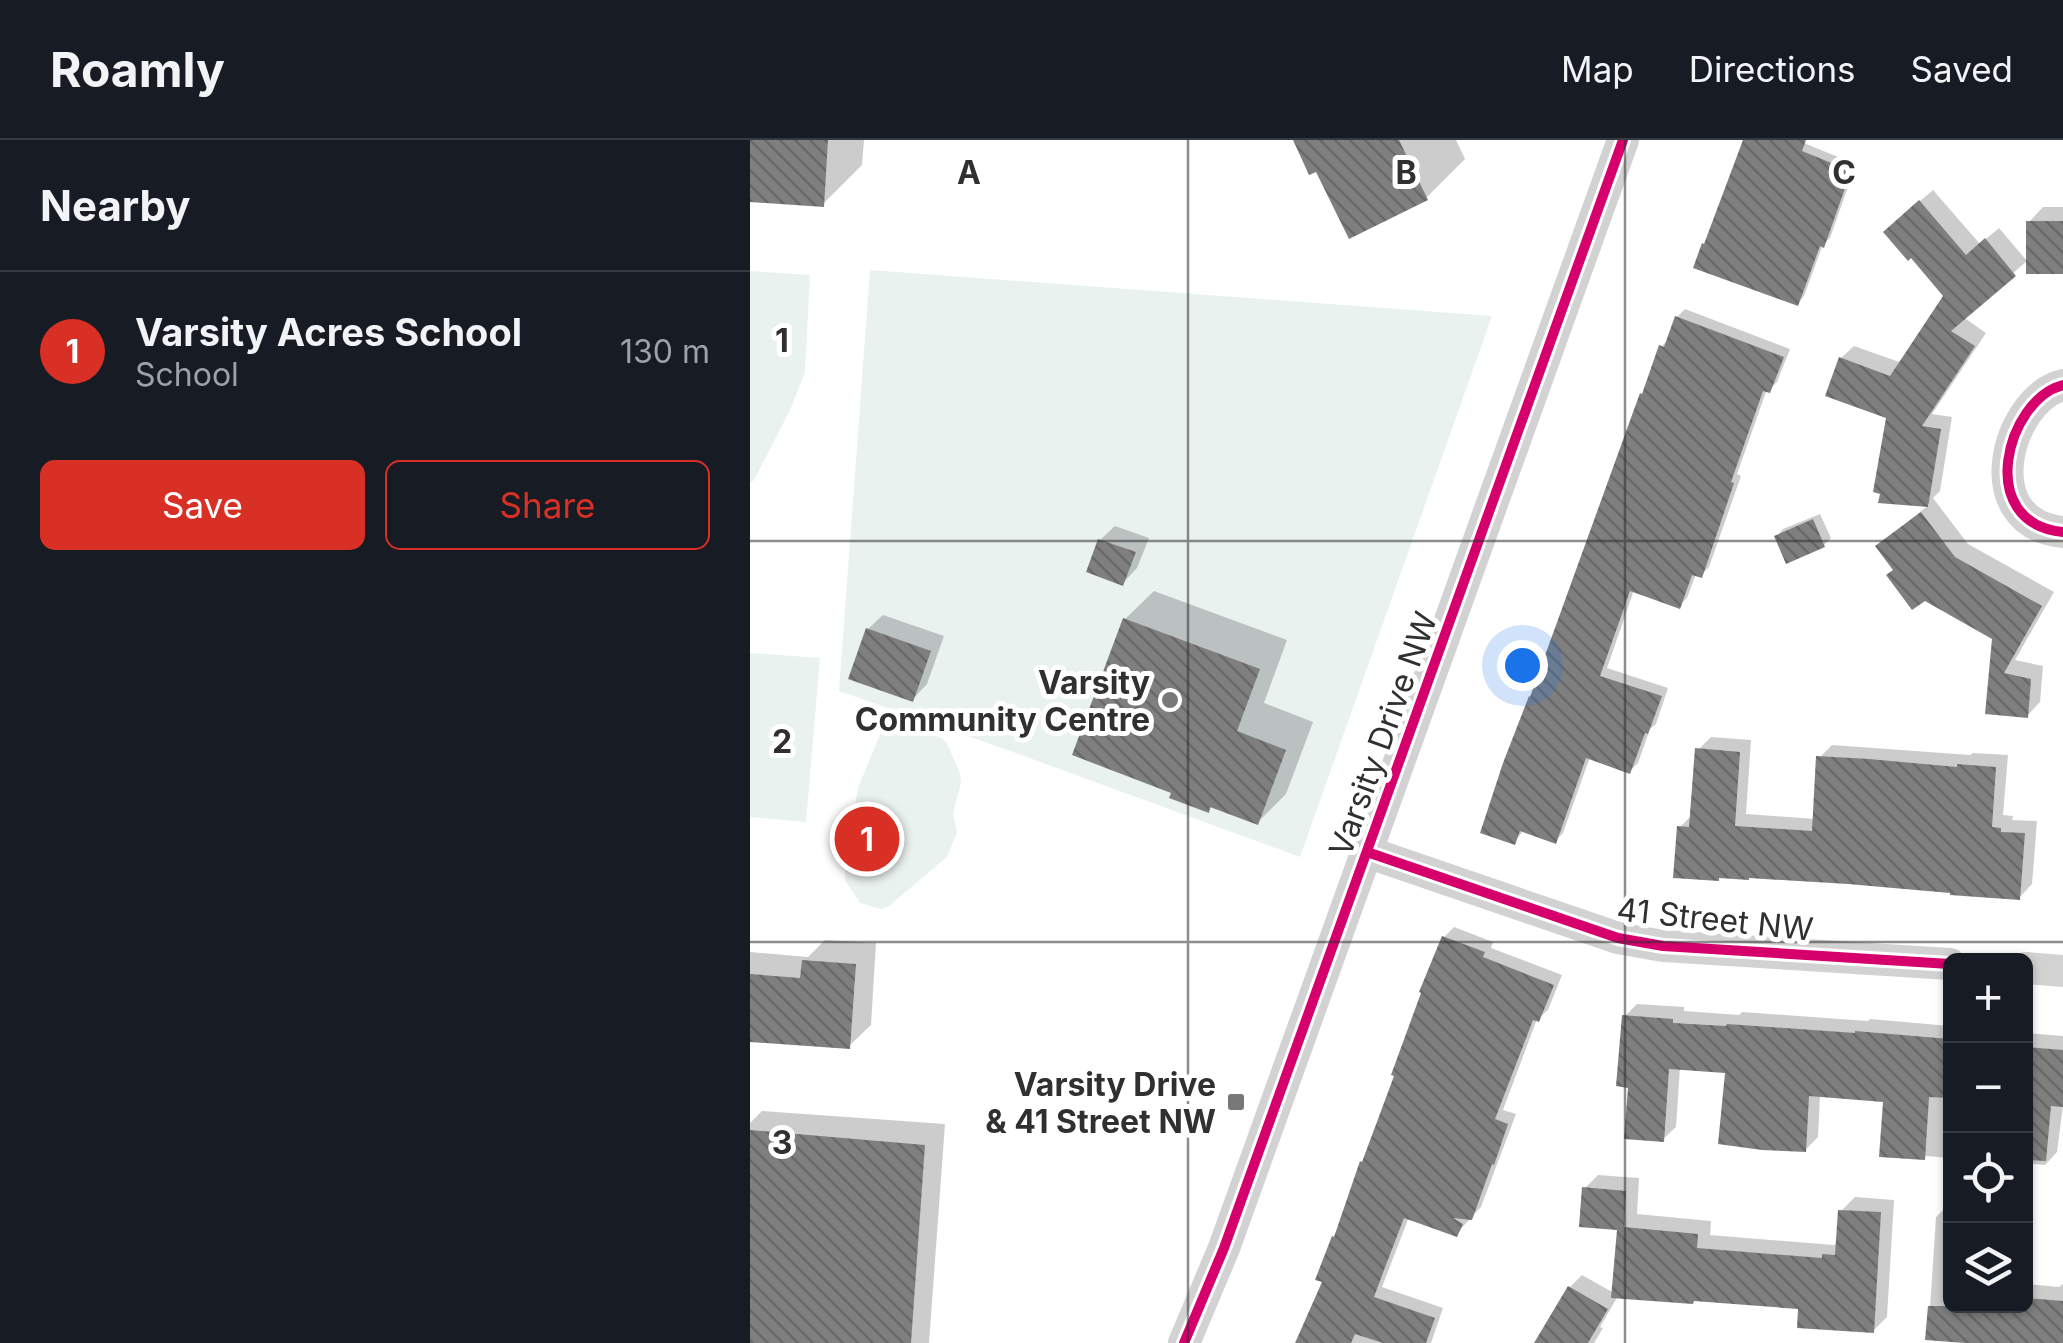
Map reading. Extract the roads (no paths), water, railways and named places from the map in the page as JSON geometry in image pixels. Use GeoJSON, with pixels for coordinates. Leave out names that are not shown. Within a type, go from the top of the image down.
{"type":"FeatureCollection","features":[{"type":"Feature","properties":{"kind":"street","name":"Varsity Drive NW"},"geometry":{"type":"LineString","coordinates":[[1184,1343],[1224,1248],[1623,140]]}},
{"type":"Feature","properties":{"kind":"street"},"geometry":{"type":"LineString","coordinates":[[2063,385],[2042,395],[2030,408],[2014,440],[2007,472],[2010,497],[2028,521],[2063,532]]}},
{"type":"Feature","properties":{"kind":"street","name":"41 Street NW"},"geometry":{"type":"LineString","coordinates":[[1367,852],[1618,938],[1663,946],[1943,964]]}},
{"type":"Feature","properties":{"kind":"street"},"geometry":{"type":"LineString","coordinates":[[2033,969],[2063,971]]}},
{"type":"Feature","properties":{"kind":"place","name":"Varsity Community Centre"},"geometry":{"type":"Point","coordinates":[1170,700]}},
{"type":"Feature","properties":{"kind":"place","name":"Varsity Acres School"},"geometry":{"type":"Point","coordinates":[867,839]}},
{"type":"Feature","properties":{"kind":"place","name":"Varsity Drive & 41 Street NW"},"geometry":{"type":"Point","coordinates":[1236,1102]}}]}
